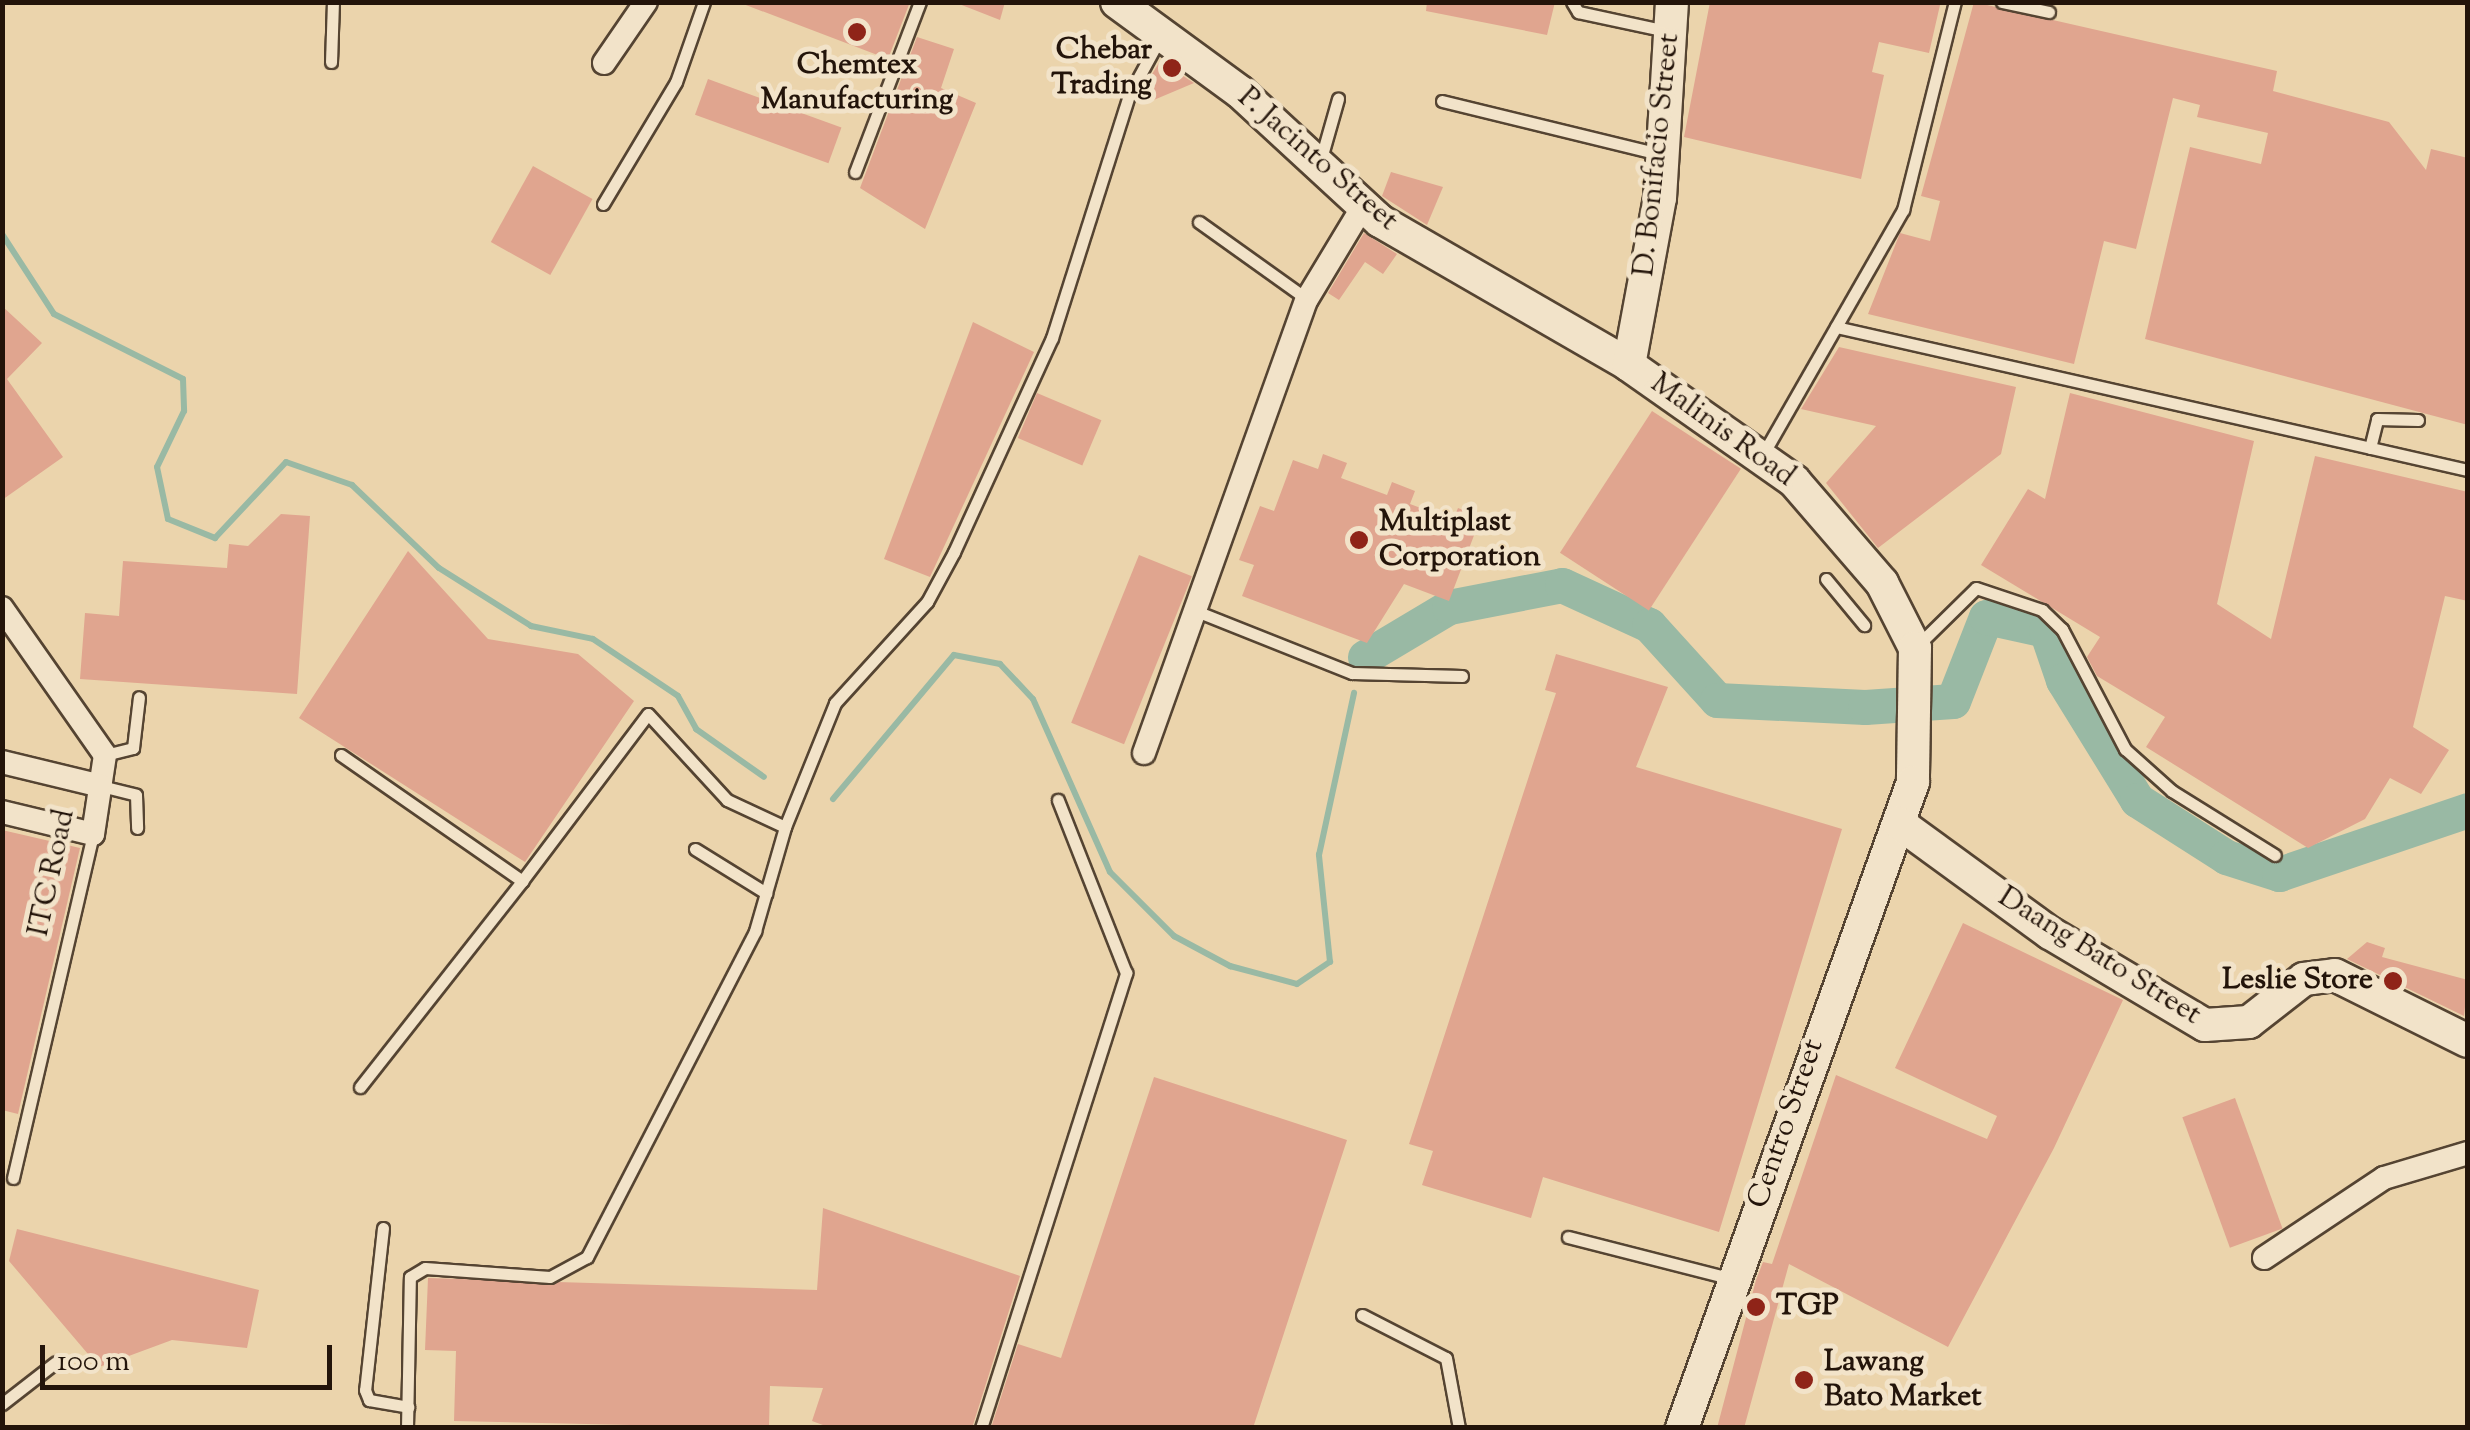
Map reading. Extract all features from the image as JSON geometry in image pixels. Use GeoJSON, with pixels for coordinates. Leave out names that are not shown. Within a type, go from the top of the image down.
{"type":"FeatureCollection","features":[{"type":"Feature","properties":{"kind":"main road","name":"P. Jacinto Street"},"geometry":{"type":"LineString","coordinates":[[1117,2],[1163,33],[1363,206],[1630,365]]}},
{"type":"Feature","properties":{"kind":"main road","name":"D. Bonifacio Street"},"geometry":{"type":"LineString","coordinates":[[1630,365],[1663,156],[1671,17]]}},
{"type":"Feature","properties":{"kind":"main road","name":"Malinis Road"},"geometry":{"type":"LineString","coordinates":[[1630,365],[1762,456],[1858,551],[1914,648],[1918,710],[1899,823]]}},
{"type":"Feature","properties":{"kind":"main road","name":"Daang Bato Street"},"geometry":{"type":"LineString","coordinates":[[1899,823],[2050,933],[2205,1025],[2249,1022],[2304,979],[2335,975],[2468,1041]]}},
{"type":"Feature","properties":{"kind":"main road","name":"Centro Street"},"geometry":{"type":"LineString","coordinates":[[1682,1428],[1899,823]]}},
{"type":"Feature","properties":{"kind":"street"},"geometry":{"type":"LineString","coordinates":[[604,63],[646,2]]}},
{"type":"Feature","properties":{"kind":"street"},"geometry":{"type":"LineString","coordinates":[[1144,753],[1307,299],[1363,206]]}},
{"type":"Feature","properties":{"kind":"street"},"geometry":{"type":"LineString","coordinates":[[6,622],[105,754]]}},
{"type":"Feature","properties":{"kind":"street","name":"ITC Road"},"geometry":{"type":"LineString","coordinates":[[93,834],[105,754]]}},
{"type":"Feature","properties":{"kind":"street"},"geometry":{"type":"LineString","coordinates":[[2,762],[102,786]]}},
{"type":"Feature","properties":{"kind":"street"},"geometry":{"type":"LineString","coordinates":[[2,812],[93,834]]}},
{"type":"Feature","properties":{"kind":"street"},"geometry":{"type":"LineString","coordinates":[[2264,1258],[2384,1178],[2468,1153]]}},
{"type":"Feature","properties":{"kind":"lane"},"geometry":{"type":"LineString","coordinates":[[331,62],[333,2]]}},
{"type":"Feature","properties":{"kind":"lane"},"geometry":{"type":"LineString","coordinates":[[603,204],[676,82],[704,2]]}},
{"type":"Feature","properties":{"kind":"lane"},"geometry":{"type":"LineString","coordinates":[[855,172],[920,2]]}},
{"type":"Feature","properties":{"kind":"lane"},"geometry":{"type":"LineString","coordinates":[[1572,2],[1578,12],[1671,17]]}},
{"type":"Feature","properties":{"kind":"lane"},"geometry":{"type":"LineString","coordinates":[[1762,456],[1903,210],[1955,2]]}},
{"type":"Feature","properties":{"kind":"lane"},"geometry":{"type":"LineString","coordinates":[[2002,2],[2049,12]]}},
{"type":"Feature","properties":{"kind":"lane"},"geometry":{"type":"LineString","coordinates":[[407,1428],[410,1277],[425,1268],[550,1277],[588,1258],[766,893],[784,827],[835,703],[926,602],[954,552],[1052,338],[1129,95],[1163,33]]}},
{"type":"Feature","properties":{"kind":"lane"},"geometry":{"type":"LineString","coordinates":[[1319,166],[1338,99]]}},
{"type":"Feature","properties":{"kind":"lane"},"geometry":{"type":"LineString","coordinates":[[1442,102],[1663,156]]}},
{"type":"Feature","properties":{"kind":"lane"},"geometry":{"type":"LineString","coordinates":[[1199,222],[1307,299]]}},
{"type":"Feature","properties":{"kind":"lane"},"geometry":{"type":"LineString","coordinates":[[1836,327],[2468,470]]}},
{"type":"Feature","properties":{"kind":"lane"},"geometry":{"type":"LineString","coordinates":[[2370,448],[2377,419],[2418,420]]}},
{"type":"Feature","properties":{"kind":"lane"},"geometry":{"type":"LineString","coordinates":[[1826,579],[1864,625]]}},
{"type":"Feature","properties":{"kind":"lane"},"geometry":{"type":"LineString","coordinates":[[1914,648],[1976,588],[2042,610],[2062,629],[2125,749],[2172,791],[2275,855]]}},
{"type":"Feature","properties":{"kind":"lane"},"geometry":{"type":"LineString","coordinates":[[1196,611],[1352,673],[1462,676]]}},
{"type":"Feature","properties":{"kind":"lane"},"geometry":{"type":"LineString","coordinates":[[105,754],[134,748],[139,697]]}},
{"type":"Feature","properties":{"kind":"lane"},"geometry":{"type":"LineString","coordinates":[[360,1087],[650,714],[727,800],[784,827]]}},
{"type":"Feature","properties":{"kind":"lane"},"geometry":{"type":"LineString","coordinates":[[341,755],[522,881]]}},
{"type":"Feature","properties":{"kind":"lane"},"geometry":{"type":"LineString","coordinates":[[102,786],[136,795],[136,828]]}},
{"type":"Feature","properties":{"kind":"lane"},"geometry":{"type":"LineString","coordinates":[[981,1428],[1126,972],[1058,800]]}},
{"type":"Feature","properties":{"kind":"lane","name":"ITC Road"},"geometry":{"type":"LineString","coordinates":[[12,1178],[93,834]]}},
{"type":"Feature","properties":{"kind":"lane"},"geometry":{"type":"LineString","coordinates":[[696,849],[766,893]]}},
{"type":"Feature","properties":{"kind":"lane"},"geometry":{"type":"LineString","coordinates":[[384,1228],[365,1390],[369,1400],[408,1407]]}},
{"type":"Feature","properties":{"kind":"lane"},"geometry":{"type":"LineString","coordinates":[[1568,1238],[1733,1279]]}},
{"type":"Feature","properties":{"kind":"lane"},"geometry":{"type":"LineString","coordinates":[[1362,1315],[1446,1358],[1459,1428]]}},
{"type":"Feature","properties":{"kind":"lane"},"geometry":{"type":"LineString","coordinates":[[2,1404],[56,1362]]}},
{"type":"Feature","properties":{"kind":"building","name":"Chemtex Manufacturing"},"geometry":{"type":"Polygon","coordinates":[[[738,2],[910,2],[888,59],[738,2]]]}},
{"type":"Feature","properties":{"kind":"building"},"geometry":{"type":"Polygon","coordinates":[[[954,2],[1005,2],[1000,20],[954,2]]]}},
{"type":"Feature","properties":{"kind":"building"},"geometry":{"type":"Polygon","coordinates":[[[1427,2],[1555,2],[1547,35],[1426,11],[1427,2]]]}},
{"type":"Feature","properties":{"kind":"building"},"geometry":{"type":"Polygon","coordinates":[[[1710,2],[1940,5],[1929,53],[1879,42],[1872,72],[1884,75],[1861,179],[1684,137],[1710,2]]]}},
{"type":"Feature","properties":{"kind":"building"},"geometry":{"type":"Polygon","coordinates":[[[1974,2],[2277,71],[2273,91],[2389,122],[2426,170],[2431,149],[2468,158],[2468,425],[2145,339],[2190,147],[2261,164],[2268,133],[2197,117],[2200,105],[2173,98],[2136,249],[2104,241],[2074,364],[1868,314],[1900,233],[1930,241],[1940,201],[1921,196],[1974,2]]]}},
{"type":"Feature","properties":{"kind":"building"},"geometry":{"type":"Polygon","coordinates":[[[917,37],[954,49],[941,88],[976,103],[925,229],[860,188],[917,37]]]}},
{"type":"Feature","properties":{"kind":"building"},"geometry":{"type":"Polygon","coordinates":[[[1160,61],[1194,83],[1149,102],[1140,94],[1160,61]]]}},
{"type":"Feature","properties":{"kind":"building"},"geometry":{"type":"Polygon","coordinates":[[[708,79],[841,128],[828,163],[695,115],[708,79]]]}},
{"type":"Feature","properties":{"kind":"building"},"geometry":{"type":"Polygon","coordinates":[[[533,166],[592,199],[550,275],[491,242],[533,166]]]}},
{"type":"Feature","properties":{"kind":"building"},"geometry":{"type":"Polygon","coordinates":[[[1391,172],[1443,187],[1427,225],[1382,196],[1391,172]]]}},
{"type":"Feature","properties":{"kind":"building"},"geometry":{"type":"Polygon","coordinates":[[[1364,233],[1397,254],[1383,274],[1365,262],[1339,300],[1328,293],[1364,233]]]}},
{"type":"Feature","properties":{"kind":"building"},"geometry":{"type":"Polygon","coordinates":[[[2,306],[42,343],[7,379],[63,457],[2,500],[2,306]]]}},
{"type":"Feature","properties":{"kind":"building"},"geometry":{"type":"Polygon","coordinates":[[[973,322],[1034,352],[930,577],[884,559],[973,322]]]}},
{"type":"Feature","properties":{"kind":"building"},"geometry":{"type":"Polygon","coordinates":[[[1839,347],[2016,387],[2001,454],[1878,548],[1826,483],[1876,426],[1801,409],[1839,347]]]}},
{"type":"Feature","properties":{"kind":"building"},"geometry":{"type":"Polygon","coordinates":[[[1037,393],[1101,420],[1082,465],[1018,438],[1037,393]]]}},
{"type":"Feature","properties":{"kind":"building"},"geometry":{"type":"Polygon","coordinates":[[[2070,393],[2254,441],[2217,604],[2271,639],[2315,456],[2468,492],[2468,601],[2445,596],[2413,727],[2449,750],[2421,794],[2390,778],[2365,819],[2308,848],[2146,747],[2165,717],[2097,676],[2087,657],[2100,637],[1981,565],[2028,489],[2045,499],[2070,393]]]}},
{"type":"Feature","properties":{"kind":"building"},"geometry":{"type":"Polygon","coordinates":[[[1652,411],[1741,469],[1649,610],[1560,553],[1652,411]]]}},
{"type":"Feature","properties":{"kind":"building","name":"Multiplast Corporation"},"geometry":{"type":"Polygon","coordinates":[[[1323,454],[1347,463],[1341,478],[1387,495],[1392,482],[1415,491],[1410,504],[1453,520],[1458,508],[1481,517],[1449,601],[1404,584],[1367,643],[1242,596],[1254,565],[1239,560],[1260,506],[1274,511],[1293,460],[1318,469],[1323,454]]]}},
{"type":"Feature","properties":{"kind":"building"},"geometry":{"type":"Polygon","coordinates":[[[281,514],[310,516],[297,694],[80,679],[85,613],[119,616],[123,561],[227,568],[229,544],[248,546],[281,514]]]}},
{"type":"Feature","properties":{"kind":"building"},"geometry":{"type":"Polygon","coordinates":[[[408,551],[488,639],[578,654],[634,701],[525,862],[299,718],[408,551]]]}},
{"type":"Feature","properties":{"kind":"building"},"geometry":{"type":"Polygon","coordinates":[[[1139,555],[1192,576],[1124,744],[1071,723],[1139,555]]]}},
{"type":"Feature","properties":{"kind":"building"},"geometry":{"type":"Polygon","coordinates":[[[1556,654],[1668,687],[1636,767],[1842,829],[1719,1232],[1543,1177],[1531,1218],[1422,1185],[1433,1151],[1409,1144],[1556,693],[1545,690],[1556,654]]]}},
{"type":"Feature","properties":{"kind":"building"},"geometry":{"type":"Polygon","coordinates":[[[2,830],[80,848],[18,1114],[2,1110],[2,830]]]}},
{"type":"Feature","properties":{"kind":"building"},"geometry":{"type":"Polygon","coordinates":[[[1963,923],[2123,1000],[2054,1148],[1948,1347],[1789,1264],[1744,1428],[1717,1428],[1756,1280],[1763,1262],[1772,1264],[1836,1075],[1987,1139],[1997,1116],[1895,1068],[1963,923]]]}},
{"type":"Feature","properties":{"kind":"building"},"geometry":{"type":"Polygon","coordinates":[[[2367,942],[2385,948],[2382,957],[2468,980],[2464,1016],[2347,959],[2367,942]]]}},
{"type":"Feature","properties":{"kind":"building"},"geometry":{"type":"Polygon","coordinates":[[[1154,1077],[1347,1140],[1253,1428],[991,1428],[1018,1344],[1061,1358],[1154,1077]]]}},
{"type":"Feature","properties":{"kind":"building"},"geometry":{"type":"Polygon","coordinates":[[[2235,1098],[2283,1229],[2230,1248],[2182,1117],[2235,1098]]]}},
{"type":"Feature","properties":{"kind":"building"},"geometry":{"type":"Polygon","coordinates":[[[823,1208],[1020,1276],[972,1428],[831,1428],[812,1421],[823,1388],[770,1386],[769,1428],[454,1421],[456,1351],[425,1350],[428,1278],[817,1290],[823,1208]]]}},
{"type":"Feature","properties":{"kind":"building"},"geometry":{"type":"Polygon","coordinates":[[[17,1229],[259,1290],[247,1348],[172,1340],[99,1367],[9,1261],[17,1229]]]}},
{"type":"Feature","properties":{"kind":"waterway"},"geometry":{"type":"LineString","coordinates":[[2,234],[54,314],[183,379],[184,411],[157,467],[168,519],[215,538],[286,462],[352,485],[439,568],[531,626],[593,639],[678,696],[696,729],[764,777]]}},
{"type":"Feature","properties":{"kind":"waterway"},"geometry":{"type":"LineString","coordinates":[[1365,657],[1449,607],[1562,585],[1649,625],[1717,700],[1865,707],[1953,701],[1986,617],[2046,630],[2063,680],[2137,800],[2226,857],[2279,874],[2468,810]]}},
{"type":"Feature","properties":{"kind":"waterway"},"geometry":{"type":"LineString","coordinates":[[833,799],[954,655],[1000,664],[1033,699],[1110,872],[1174,936],[1230,966],[1297,984],[1330,962],[1319,855],[1354,693]]}},
{"type":"Feature","properties":{"kind":"place","name":"Chemtex Manufacturing"},"geometry":{"type":"Point","coordinates":[857,32]}},
{"type":"Feature","properties":{"kind":"place","name":"Chebar Trading"},"geometry":{"type":"Point","coordinates":[1172,68]}},
{"type":"Feature","properties":{"kind":"place","name":"Multiplast Corporation"},"geometry":{"type":"Point","coordinates":[1359,540]}},
{"type":"Feature","properties":{"kind":"place","name":"Leslie Store"},"geometry":{"type":"Point","coordinates":[2393,981]}},
{"type":"Feature","properties":{"kind":"place","name":"TGP"},"geometry":{"type":"Point","coordinates":[1756,1307]}},
{"type":"Feature","properties":{"kind":"place","name":"Lawang Bato Market"},"geometry":{"type":"Point","coordinates":[1804,1380]}}]}
